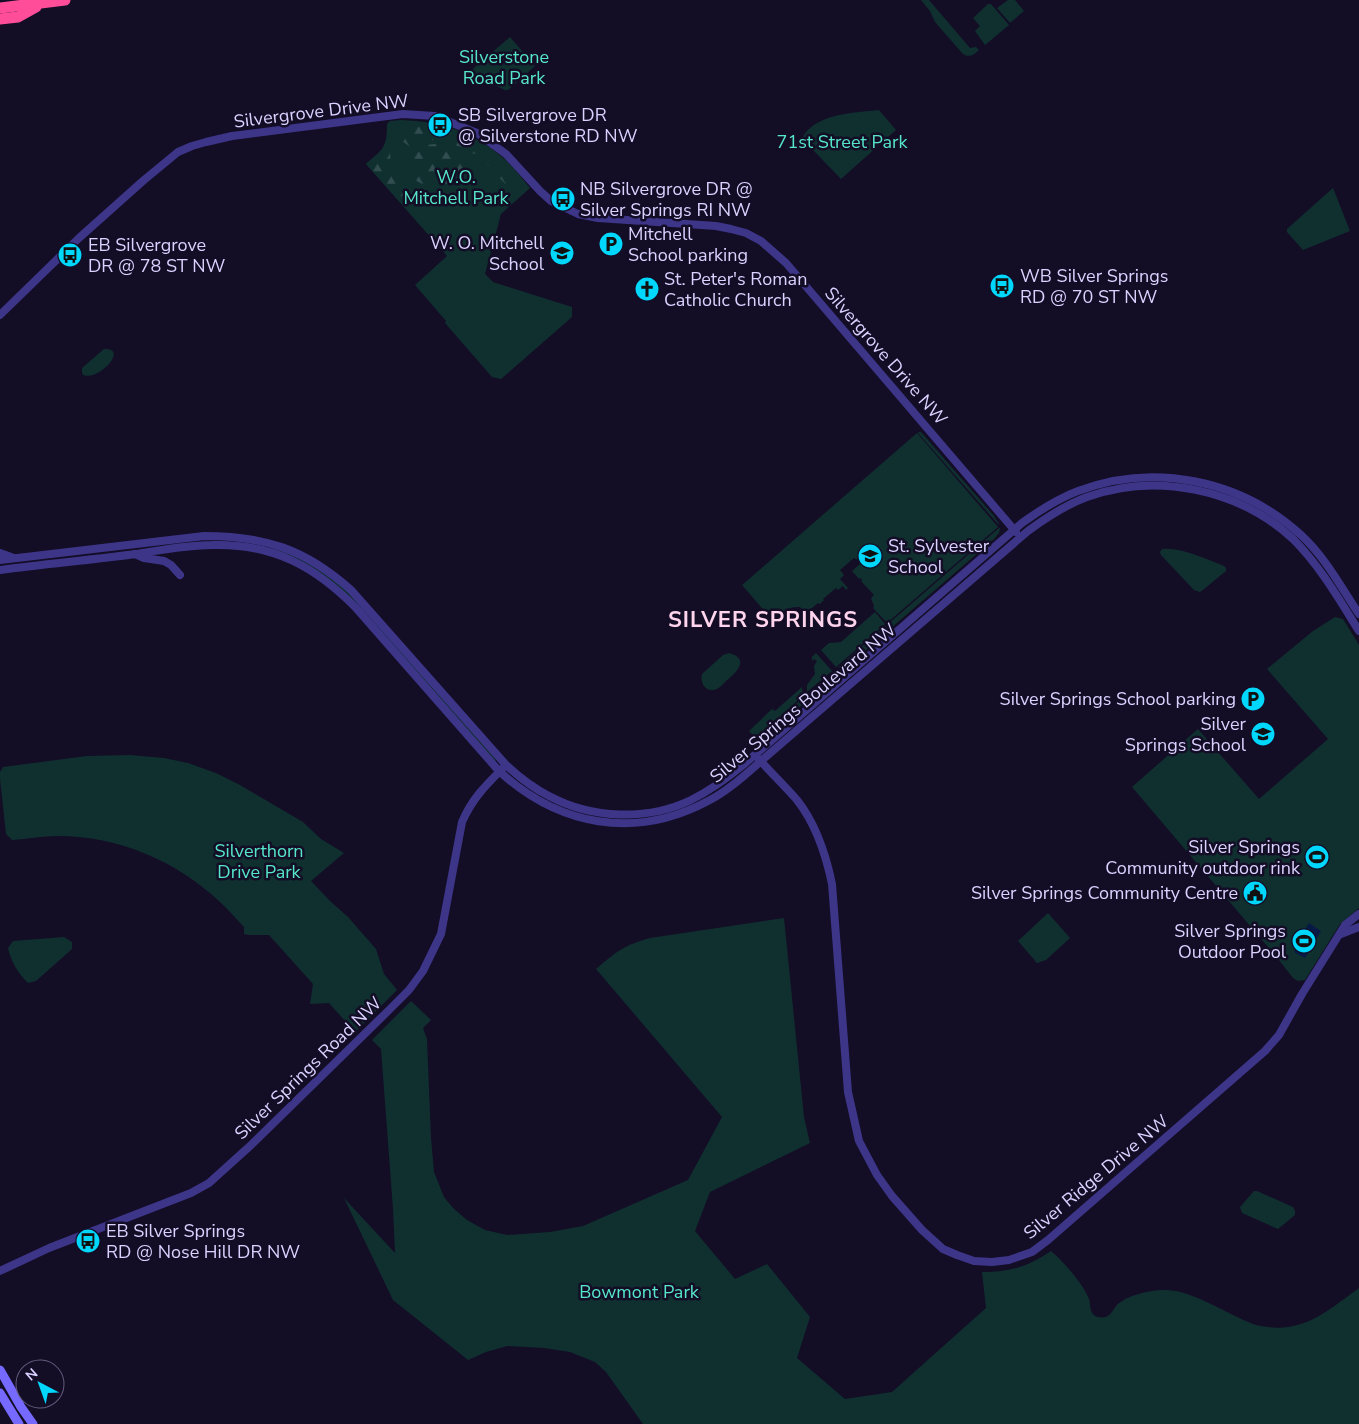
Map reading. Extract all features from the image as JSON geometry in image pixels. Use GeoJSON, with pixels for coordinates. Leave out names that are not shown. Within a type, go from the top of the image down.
{"type":"FeatureCollection","features":[{"type":"Feature","properties":{"kind":"highway"},"geometry":{"type":"LineString","coordinates":[[0,8],[65,0]]}},
{"type":"Feature","properties":{"kind":"highway"},"geometry":{"type":"LineString","coordinates":[[0,19],[18,17],[44,3]]}},
{"type":"Feature","properties":{"kind":"main road"},"geometry":{"type":"LineString","coordinates":[[0,1370],[33,1424]]}},
{"type":"Feature","properties":{"kind":"main road"},"geometry":{"type":"LineString","coordinates":[[0,1393],[19,1424]]}},
{"type":"Feature","properties":{"kind":"street","name":"Silvergrove Drive NW"},"geometry":{"type":"LineString","coordinates":[[0,315],[79,238],[144,180],[172,156],[192,146],[232,136],[402,114],[435,116],[477,133],[506,154],[540,192],[551,201],[578,214],[598,218],[716,226],[746,233],[761,241],[786,263],[1020,537]]}},
{"type":"Feature","properties":{"kind":"street","name":"Silver Springs Boulevard NW"},"geometry":{"type":"LineString","coordinates":[[0,560],[204,536],[252,538],[287,548],[322,567],[352,590],[506,765],[535,788],[576,808],[604,814],[628,815],[664,810],[689,801],[727,778],[1014,530],[1052,503],[1102,483],[1128,478],[1181,478],[1226,489],[1253,501],[1293,528],[1314,548],[1359,614]]}},
{"type":"Feature","properties":{"kind":"street","name":"Silver Springs Boulevard NW"},"geometry":{"type":"LineString","coordinates":[[0,570],[213,544],[268,552],[287,558],[328,582],[358,609],[499,771],[514,785],[535,799],[559,811],[597,821],[630,824],[658,820],[692,809],[725,790],[1020,537],[1044,519],[1066,506],[1112,490],[1136,486],[1173,486],[1212,494],[1261,515],[1291,538],[1324,576],[1359,631]]}},
{"type":"Feature","properties":{"kind":"street"},"geometry":{"type":"LineString","coordinates":[[0,553],[16,558]]}},
{"type":"Feature","properties":{"kind":"street"},"geometry":{"type":"LineString","coordinates":[[136,554],[144,558],[164,561],[171,565],[180,575]]}},
{"type":"Feature","properties":{"kind":"street","name":"Silver Ridge Drive NW"},"geometry":{"type":"LineString","coordinates":[[755,754],[809,817],[827,860],[832,884],[848,1092],[859,1141],[877,1175],[892,1196],[922,1230],[943,1249],[974,1261],[992,1262],[1009,1260],[1032,1252],[1265,1051],[1279,1035],[1302,994],[1345,926],[1359,914]]}},
{"type":"Feature","properties":{"kind":"street","name":"Silver Springs Road NW"},"geometry":{"type":"LineString","coordinates":[[0,1271],[49,1248],[190,1193],[209,1183],[250,1146],[409,990],[429,962],[441,934],[462,822],[468,807],[476,795],[506,765]]}},
{"type":"Feature","properties":{"kind":"street"},"geometry":{"type":"LineString","coordinates":[[1341,934],[1359,927]]}},
{"type":"Feature","properties":{"kind":"green space"},"geometry":{"type":"Polygon","coordinates":[[[921,0],[929,0],[970,48],[976,47],[979,50],[967,56],[963,54],[935,22],[930,11],[921,0]]]}},
{"type":"Feature","properties":{"kind":"green space"},"geometry":{"type":"Polygon","coordinates":[[[1008,0],[1015,0],[1024,11],[1010,23],[997,8],[1008,0]]]}},
{"type":"Feature","properties":{"kind":"green space"},"geometry":{"type":"Polygon","coordinates":[[[988,4],[991,4],[1009,25],[985,45],[975,31],[980,26],[973,18],[988,4]]]}},
{"type":"Feature","properties":{"kind":"green space","name":"Silverstone Road Park"},"geometry":{"type":"Polygon","coordinates":[[[510,37],[535,66],[508,90],[468,73],[510,37]]]}},
{"type":"Feature","properties":{"kind":"green space","name":"71st Street Park"},"geometry":{"type":"Polygon","coordinates":[[[879,110],[896,130],[841,179],[801,140],[815,124],[825,119],[879,110]]]}},
{"type":"Feature","properties":{"kind":"green space","name":"W.O. Mitchell Park"},"geometry":{"type":"Polygon","coordinates":[[[401,120],[442,125],[478,140],[505,160],[530,188],[501,214],[485,274],[493,282],[572,307],[572,317],[501,379],[492,377],[415,285],[447,256],[366,164],[383,147],[387,124],[390,121],[401,120]]]}},
{"type":"Feature","properties":{"kind":"green space"},"geometry":{"type":"Polygon","coordinates":[[[401,124],[444,130],[464,137],[482,148],[499,162],[514,177],[514,181],[509,188],[479,155],[468,152],[448,141],[430,140],[409,146],[398,138],[396,130],[401,124]]]}},
{"type":"Feature","properties":{"kind":"green space"},"geometry":{"type":"Polygon","coordinates":[[[444,143],[465,166],[467,174],[454,184],[442,188],[430,187],[415,180],[413,163],[416,146],[444,143]]]}},
{"type":"Feature","properties":{"kind":"green space"},"geometry":{"type":"Polygon","coordinates":[[[386,148],[390,150],[391,175],[410,197],[412,209],[408,211],[366,164],[386,148]]]}},
{"type":"Feature","properties":{"kind":"green space"},"geometry":{"type":"Polygon","coordinates":[[[1333,188],[1350,231],[1303,250],[1287,232],[1287,229],[1333,188]]]}},
{"type":"Feature","properties":{"kind":"green space"},"geometry":{"type":"Polygon","coordinates":[[[104,349],[111,350],[114,353],[109,364],[104,369],[90,376],[83,375],[82,368],[104,349]]]}},
{"type":"Feature","properties":{"kind":"green space"},"geometry":{"type":"Polygon","coordinates":[[[921,432],[999,524],[918,433],[921,432]]]}},
{"type":"Feature","properties":{"kind":"green space","name":"St. Sylvester School"},"geometry":{"type":"Polygon","coordinates":[[[917,433],[998,527],[887,623],[873,608],[871,598],[874,595],[861,581],[861,578],[859,579],[852,571],[860,564],[854,558],[840,570],[844,575],[840,579],[848,588],[846,590],[843,586],[838,590],[836,588],[820,604],[818,603],[806,613],[800,607],[792,608],[781,612],[773,621],[742,585],[917,433]]]}},
{"type":"Feature","properties":{"kind":"green space"},"geometry":{"type":"Polygon","coordinates":[[[999,528],[999,533],[994,539],[891,628],[888,624],[999,528]]]}},
{"type":"Feature","properties":{"kind":"green space"},"geometry":{"type":"Polygon","coordinates":[[[275,548],[294,554],[343,585],[495,758],[496,763],[354,602],[274,551],[275,548]]]}},
{"type":"Feature","properties":{"kind":"green space"},"geometry":{"type":"Polygon","coordinates":[[[1162,549],[1193,554],[1224,566],[1226,571],[1200,592],[1194,590],[1161,555],[1162,549]]]}},
{"type":"Feature","properties":{"kind":"green space"},"geometry":{"type":"Polygon","coordinates":[[[875,612],[885,624],[836,667],[821,650],[829,643],[841,642],[875,612]]]}},
{"type":"Feature","properties":{"kind":"green space"},"geometry":{"type":"Polygon","coordinates":[[[1335,617],[1343,619],[1359,645],[1359,908],[1340,924],[1305,980],[1298,981],[1293,978],[1132,787],[1198,729],[1259,799],[1328,739],[1267,669],[1313,631],[1335,617]]]}},
{"type":"Feature","properties":{"kind":"green space"},"geometry":{"type":"Polygon","coordinates":[[[885,626],[889,630],[843,670],[838,667],[885,626]]]}},
{"type":"Feature","properties":{"kind":"green space"},"geometry":{"type":"Polygon","coordinates":[[[729,653],[739,659],[740,666],[719,688],[715,690],[707,689],[702,682],[702,674],[723,655],[729,653]]]}},
{"type":"Feature","properties":{"kind":"green space"},"geometry":{"type":"Polygon","coordinates":[[[816,653],[832,671],[807,692],[807,685],[815,674],[814,666],[817,661],[814,659],[812,661],[812,657],[816,653]]]}},
{"type":"Feature","properties":{"kind":"green space"},"geometry":{"type":"Polygon","coordinates":[[[802,687],[803,696],[755,738],[749,731],[772,709],[775,711],[802,687]]]}},
{"type":"Feature","properties":{"kind":"green space"},"geometry":{"type":"Polygon","coordinates":[[[804,697],[804,703],[760,742],[756,738],[804,697]]]}},
{"type":"Feature","properties":{"kind":"green space","name":"Silverthorn Drive Park"},"geometry":{"type":"Polygon","coordinates":[[[130,755],[164,758],[188,763],[216,773],[303,822],[321,839],[344,853],[311,881],[348,917],[376,949],[384,974],[397,990],[355,1032],[329,1003],[310,1004],[313,984],[269,935],[244,934],[244,927],[220,902],[185,874],[166,863],[124,846],[103,841],[58,836],[12,840],[6,834],[0,779],[0,772],[3,767],[87,756],[130,755]]]}},
{"type":"Feature","properties":{"kind":"green space"},"geometry":{"type":"Polygon","coordinates":[[[1048,913],[1070,938],[1046,960],[1037,963],[1018,941],[1048,913]]]}},
{"type":"Feature","properties":{"kind":"green space","name":"Bowmont Park"},"geometry":{"type":"Polygon","coordinates":[[[784,918],[804,1117],[810,1143],[710,1192],[695,1231],[735,1279],[767,1264],[810,1317],[797,1358],[845,1399],[892,1392],[986,1308],[982,1272],[1018,1268],[1051,1251],[1078,1280],[1089,1299],[1092,1312],[1095,1316],[1100,1317],[1108,1316],[1120,1302],[1132,1296],[1165,1290],[1191,1295],[1255,1325],[1282,1328],[1294,1326],[1317,1317],[1359,1288],[1359,1424],[643,1424],[606,1372],[595,1362],[570,1352],[544,1348],[507,1346],[468,1360],[393,1300],[344,1198],[395,1253],[381,1049],[372,1040],[411,1001],[431,1020],[423,1028],[427,1039],[431,1138],[434,1172],[444,1197],[467,1220],[485,1230],[507,1235],[550,1232],[583,1226],[688,1180],[722,1117],[596,969],[609,958],[633,943],[650,938],[784,918]]]}},
{"type":"Feature","properties":{"kind":"green space"},"geometry":{"type":"Polygon","coordinates":[[[64,937],[72,942],[72,949],[36,981],[28,983],[18,971],[11,958],[8,948],[13,941],[64,937]]]}},
{"type":"Feature","properties":{"kind":"green space"},"geometry":{"type":"Polygon","coordinates":[[[1254,1191],[1293,1207],[1295,1215],[1278,1229],[1242,1213],[1240,1207],[1254,1191]]]}},
{"type":"Feature","properties":{"kind":"water"},"geometry":{"type":"Polygon","coordinates":[[[1309,923],[1321,931],[1305,958],[1294,952],[1306,933],[1304,931],[1309,923]]]}},
{"type":"Feature","properties":{"kind":"place","name":"SB Silvergrove DR @ Silverstone RD NW"},"geometry":{"type":"Point","coordinates":[440,125]}},
{"type":"Feature","properties":{"kind":"place","name":"NB Silvergrove DR @ Silver Springs RI NW"},"geometry":{"type":"Point","coordinates":[563,199]}},
{"type":"Feature","properties":{"kind":"place","name":"Mitchell School parking"},"geometry":{"type":"Point","coordinates":[611,244]}},
{"type":"Feature","properties":{"kind":"place","name":"W. O. Mitchell School"},"geometry":{"type":"Point","coordinates":[562,253]}},
{"type":"Feature","properties":{"kind":"place","name":"EB Silvergrove DR @ 78 ST NW"},"geometry":{"type":"Point","coordinates":[70,255]}},
{"type":"Feature","properties":{"kind":"place","name":"WB Silver Springs RD @ 70 ST NW"},"geometry":{"type":"Point","coordinates":[1002,286]}},
{"type":"Feature","properties":{"kind":"place","name":"St. Peter's Roman Catholic Church"},"geometry":{"type":"Point","coordinates":[647,289]}},
{"type":"Feature","properties":{"kind":"place","name":"St. Sylvester School"},"geometry":{"type":"Point","coordinates":[870,556]}},
{"type":"Feature","properties":{"kind":"place","name":"Silver Springs School parking"},"geometry":{"type":"Point","coordinates":[1253,699]}},
{"type":"Feature","properties":{"kind":"place","name":"Silver Springs School"},"geometry":{"type":"Point","coordinates":[1263,734]}},
{"type":"Feature","properties":{"kind":"place","name":"Silver Springs Community outdoor rink"},"geometry":{"type":"Point","coordinates":[1317,857]}},
{"type":"Feature","properties":{"kind":"place","name":"Silver Springs Community Centre"},"geometry":{"type":"Point","coordinates":[1255,893]}},
{"type":"Feature","properties":{"kind":"place","name":"Silver Springs Outdoor Pool"},"geometry":{"type":"Point","coordinates":[1304,941]}},
{"type":"Feature","properties":{"kind":"place","name":"EB Silver Springs RD @ Nose Hill DR NW"},"geometry":{"type":"Point","coordinates":[88,1241]}},
{"type":"Feature","properties":{"kind":"district","name":"SILVER SPRINGS"},"geometry":{"type":"Point","coordinates":[763,620]}}]}
